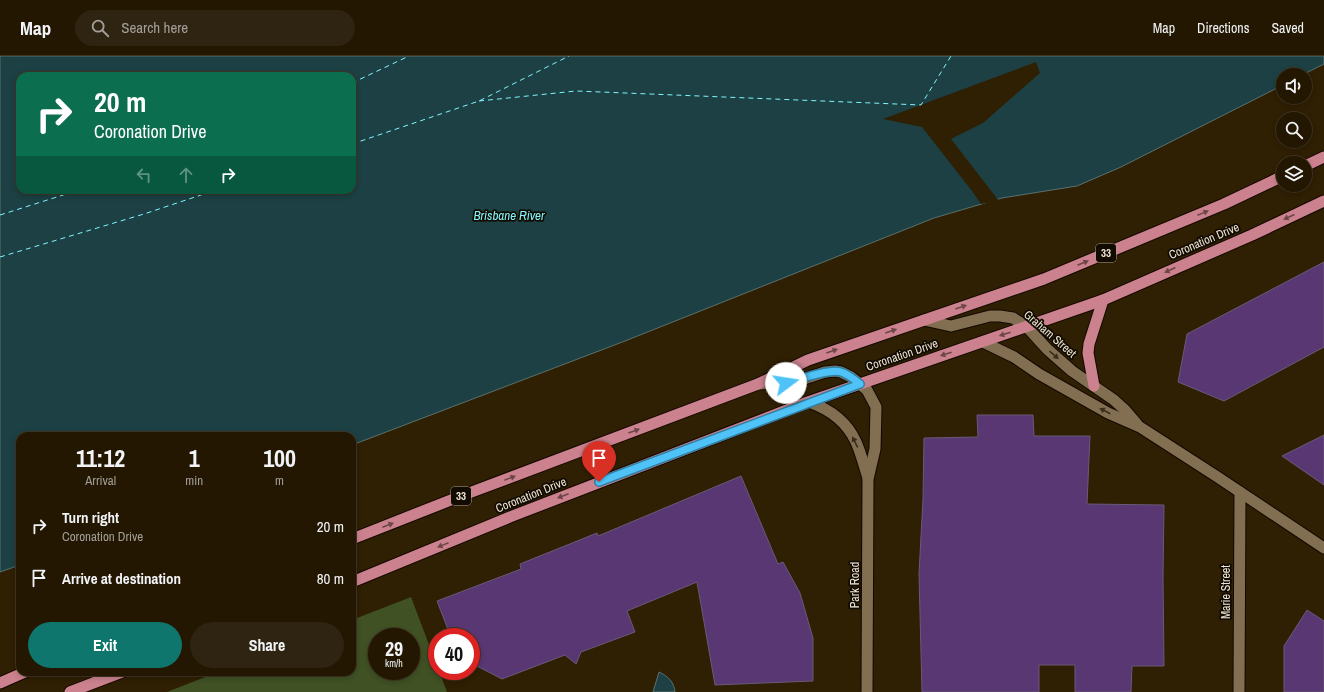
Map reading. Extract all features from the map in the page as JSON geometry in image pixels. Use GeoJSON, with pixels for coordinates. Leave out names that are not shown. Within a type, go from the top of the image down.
{"type":"FeatureCollection","features":[{"type":"Feature","properties":{"kind":"highway"},"geometry":{"type":"LineString","coordinates":[[1312,163],[1324,157]]}},
{"type":"Feature","properties":{"kind":"highway","name":"Coronation Drive"},"geometry":{"type":"LineString","coordinates":[[356,537],[758,384],[808,360],[1044,280],[1224,204],[1276,179]]}},
{"type":"Feature","properties":{"kind":"highway","name":"Coronation Drive"},"geometry":{"type":"LineString","coordinates":[[356,580],[515,515],[809,402],[1103,300],[1252,235],[1324,201]]}},
{"type":"Feature","properties":{"kind":"highway"},"geometry":{"type":"LineString","coordinates":[[1094,386],[1088,353],[1089,344],[1103,300]]}},
{"type":"Feature","properties":{"kind":"highway"},"geometry":{"type":"LineString","coordinates":[[0,682],[16,676]]}},
{"type":"Feature","properties":{"kind":"highway"},"geometry":{"type":"LineString","coordinates":[[70,692],[112,676]]}},
{"type":"Feature","properties":{"kind":"street","name":"Graham Street"},"geometry":{"type":"LineString","coordinates":[[924,320],[951,326],[990,316],[1013,318],[1027,327],[1072,371],[1126,410],[1140,427]]}},
{"type":"Feature","properties":{"kind":"street","name":"Graham Street"},"geometry":{"type":"LineString","coordinates":[[983,342],[1014,357],[1039,374],[1108,413],[1140,427],[1324,548]]}},
{"type":"Feature","properties":{"kind":"street","name":"Park Road"},"geometry":{"type":"LineString","coordinates":[[758,384],[786,383],[825,372],[841,372],[852,377],[867,390],[876,407],[875,449],[868,479],[867,692]]}},
{"type":"Feature","properties":{"kind":"street","name":"Park Road"},"geometry":{"type":"LineString","coordinates":[[809,402],[827,410],[842,422],[856,441],[868,479]]}},
{"type":"Feature","properties":{"kind":"street","name":"Marie Street"},"geometry":{"type":"LineString","coordinates":[[1239,692],[1240,492]]}},
{"type":"Feature","properties":{"kind":"green space"},"geometry":{"type":"Polygon","coordinates":[[[411,597],[428,642],[428,680],[442,680],[447,692],[167,692],[208,676],[356,676],[356,618],[411,597]]]}},
{"type":"Feature","properties":{"kind":"water","name":"Brisbane River"},"geometry":{"type":"Polygon","coordinates":[[[0,56],[1324,56],[1324,64],[1312,70],[1312,68],[1276,68],[1276,89],[1121,167],[1077,186],[1002,198],[934,218],[625,341],[356,443],[356,432],[16,432],[16,566],[0,572],[0,56]]]}},
{"type":"Feature","properties":{"kind":"water"},"geometry":{"type":"Polygon","coordinates":[[[659,672],[670,680],[675,692],[653,692],[659,672]]]}},
{"type":"Feature","properties":{"kind":"pier"},"geometry":{"type":"Polygon","coordinates":[[[1036,62],[1040,73],[983,123],[951,139],[999,201],[981,204],[922,127],[883,119],[1036,62]]]}},
{"type":"Feature","properties":{"kind":"building"},"geometry":{"type":"Polygon","coordinates":[[[1324,262],[1324,347],[1224,401],[1178,382],[1187,334],[1324,262]]]}},
{"type":"Feature","properties":{"kind":"building"},"geometry":{"type":"Polygon","coordinates":[[[977,415],[1033,415],[1034,436],[1090,436],[1087,504],[1164,505],[1164,666],[1132,666],[1131,692],[1075,692],[1075,665],[1039,665],[1039,692],[922,692],[919,574],[923,499],[924,438],[978,437],[977,415]]]}},
{"type":"Feature","properties":{"kind":"building"},"geometry":{"type":"Polygon","coordinates":[[[1324,435],[1324,485],[1282,456],[1324,435]]]}},
{"type":"Feature","properties":{"kind":"building"},"geometry":{"type":"Polygon","coordinates":[[[741,476],[778,564],[783,562],[800,593],[813,638],[813,681],[715,685],[697,582],[627,611],[635,632],[581,652],[576,664],[565,655],[502,679],[480,668],[480,628],[448,628],[437,601],[521,569],[520,564],[597,533],[598,536],[741,476]]]}},
{"type":"Feature","properties":{"kind":"building"},"geometry":{"type":"Polygon","coordinates":[[[1307,610],[1324,621],[1324,692],[1284,692],[1284,646],[1307,610]]]}},
{"type":"Feature","properties":{"kind":"ferry route"},"geometry":{"type":"LineString","coordinates":[[356,81],[409,56]]}},
{"type":"Feature","properties":{"kind":"ferry route"},"geometry":{"type":"LineString","coordinates":[[356,143],[479,101],[569,56]]}},
{"type":"Feature","properties":{"kind":"ferry route"},"geometry":{"type":"LineString","coordinates":[[479,101],[576,91],[921,105],[951,56]]}},
{"type":"Feature","properties":{"kind":"ferry route"},"geometry":{"type":"LineString","coordinates":[[0,215],[66,194]]}},
{"type":"Feature","properties":{"kind":"ferry route"},"geometry":{"type":"LineString","coordinates":[[0,257],[144,214],[204,194]]}},
{"type":"Feature","properties":{"kind":"route"},"geometry":{"type":"LineString","coordinates":[[599,482],[805,403],[860,384],[852,377],[835,371],[825,372],[786,383]]}}]}
